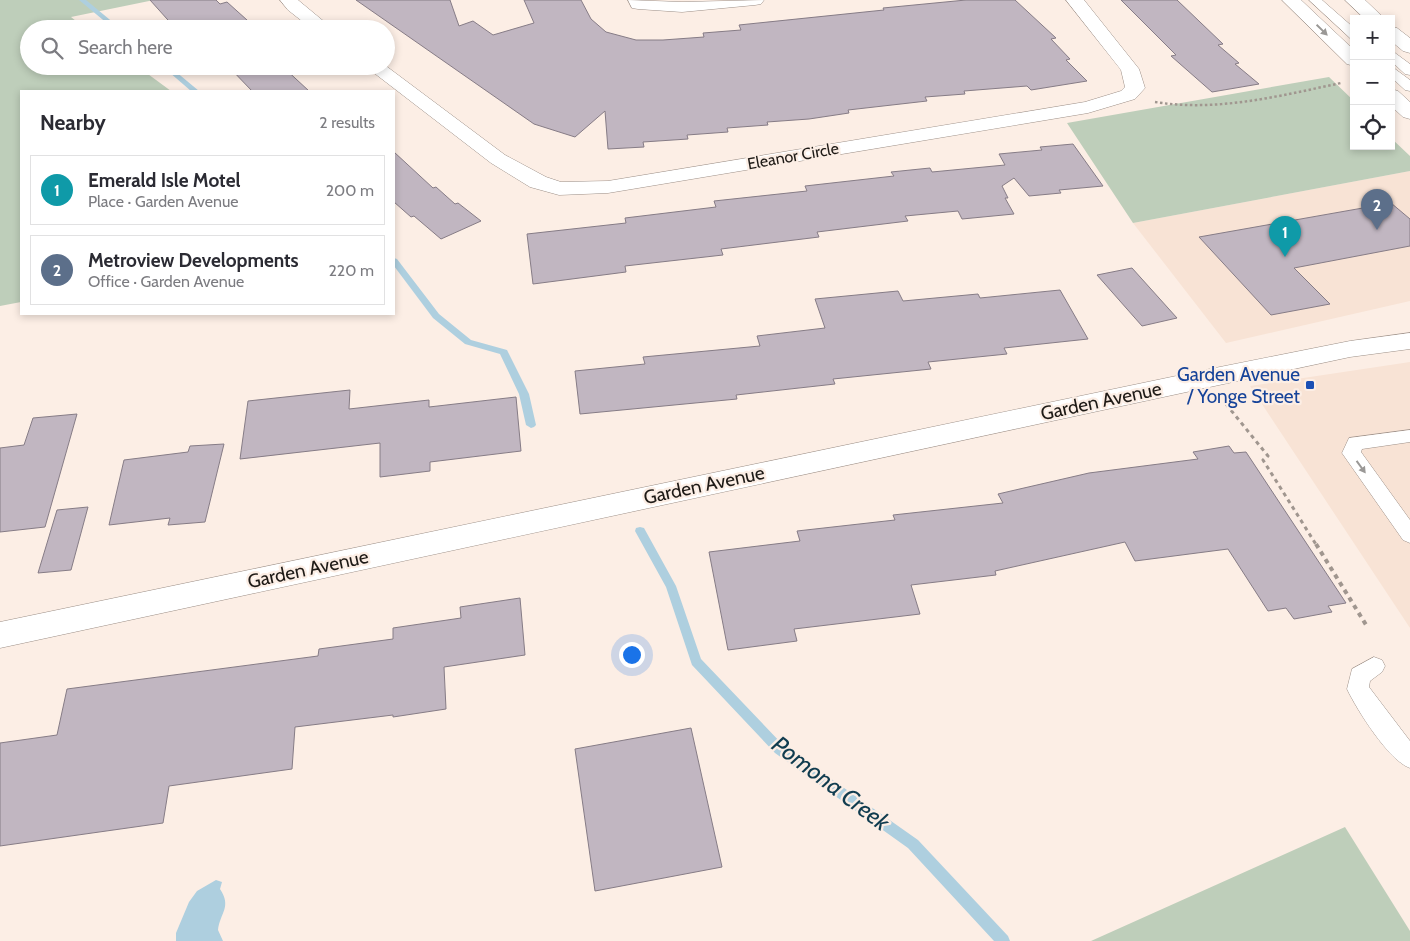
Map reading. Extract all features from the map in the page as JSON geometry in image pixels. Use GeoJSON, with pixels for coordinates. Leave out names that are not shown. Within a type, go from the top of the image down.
{"type":"FeatureCollection","features":[{"type":"Feature","properties":{"kind":"street"},"geometry":{"type":"LineString","coordinates":[[290,0],[294,6],[312,20]]}},
{"type":"Feature","properties":{"kind":"street"},"geometry":{"type":"LineString","coordinates":[[637,0],[638,4],[666,8],[687,8],[755,0]]}},
{"type":"Feature","properties":{"kind":"street"},"geometry":{"type":"LineString","coordinates":[[1074,0],[1130,69],[1135,88],[1128,94]]}},
{"type":"Feature","properties":{"kind":"street"},"geometry":{"type":"LineString","coordinates":[[1291,0],[1350,56]]}},
{"type":"Feature","properties":{"kind":"street"},"geometry":{"type":"LineString","coordinates":[[1354,0],[1371,15]]}},
{"type":"Feature","properties":{"kind":"street"},"geometry":{"type":"LineString","coordinates":[[1395,35],[1410,47]]}},
{"type":"Feature","properties":{"kind":"street","name":"Eleanor Circle"},"geometry":{"type":"LineString","coordinates":[[386,75],[506,164],[538,182],[559,189],[608,187],[1088,107],[1128,94]]}},
{"type":"Feature","properties":{"kind":"street"},"geometry":{"type":"LineString","coordinates":[[1395,99],[1410,113]]}},
{"type":"Feature","properties":{"kind":"street","name":"Garden Avenue"},"geometry":{"type":"LineString","coordinates":[[0,635],[1205,379],[1350,349],[1410,341]]}},
{"type":"Feature","properties":{"kind":"lane"},"geometry":{"type":"LineString","coordinates":[[1315,0],[1350,31]]}},
{"type":"Feature","properties":{"kind":"lane"},"geometry":{"type":"LineString","coordinates":[[1330,0],[1350,18]]}},
{"type":"Feature","properties":{"kind":"lane"},"geometry":{"type":"LineString","coordinates":[[1395,58],[1410,71]]}},
{"type":"Feature","properties":{"kind":"lane"},"geometry":{"type":"LineString","coordinates":[[1395,74],[1410,87]]}},
{"type":"Feature","properties":{"kind":"lane"},"geometry":{"type":"LineString","coordinates":[[1410,436],[1355,443],[1350,453],[1410,535]]}},
{"type":"Feature","properties":{"kind":"lane"},"geometry":{"type":"LineString","coordinates":[[1374,666],[1360,676],[1358,689],[1384,727],[1410,758]]}},
{"type":"Feature","properties":{"kind":"path"},"geometry":{"type":"LineString","coordinates":[[1128,94],[1158,103],[1195,106],[1270,96],[1341,83]]}},
{"type":"Feature","properties":{"kind":"path"},"geometry":{"type":"LineString","coordinates":[[1226,404],[1268,456],[1263,460],[1368,628]]}},
{"type":"Feature","properties":{"kind":"shaded area"},"geometry":{"type":"Polygon","coordinates":[[[1410,171],[1410,301],[1226,343],[1133,223],[1410,171]]]}},
{"type":"Feature","properties":{"kind":"shaded area"},"geometry":{"type":"Polygon","coordinates":[[[1410,362],[1410,628],[1250,386],[1410,362]]]}},
{"type":"Feature","properties":{"kind":"green space"},"geometry":{"type":"Polygon","coordinates":[[[0,0],[154,0],[71,17],[75,20],[20,20],[20,75],[149,75],[170,90],[20,90],[20,302],[0,306],[0,0]]]}},
{"type":"Feature","properties":{"kind":"green space"},"geometry":{"type":"Polygon","coordinates":[[[1329,77],[1350,97],[1350,150],[1395,150],[1395,142],[1410,156],[1410,171],[1133,223],[1067,123],[1329,77]]]}},
{"type":"Feature","properties":{"kind":"green space"},"geometry":{"type":"Polygon","coordinates":[[[1345,827],[1410,931],[1410,941],[1091,941],[1345,827]]]}},
{"type":"Feature","properties":{"kind":"water"},"geometry":{"type":"Polygon","coordinates":[[[216,880],[222,882],[220,889],[225,901],[218,930],[223,941],[176,941],[176,933],[189,902],[197,891],[216,880]]]}},
{"type":"Feature","properties":{"kind":"building"},"geometry":{"type":"Polygon","coordinates":[[[150,0],[216,0],[220,4],[227,2],[247,20],[168,20],[150,0]]]}},
{"type":"Feature","properties":{"kind":"building"},"geometry":{"type":"Polygon","coordinates":[[[356,0],[450,0],[459,26],[473,21],[493,35],[534,23],[524,0],[581,0],[591,19],[606,32],[636,40],[663,40],[704,37],[703,33],[741,30],[739,25],[884,10],[883,8],[966,0],[1015,0],[1056,38],[1051,39],[1070,59],[1066,60],[1087,81],[1031,90],[1027,86],[964,91],[965,94],[925,97],[927,101],[848,110],[849,113],[809,119],[767,122],[768,125],[727,128],[728,132],[687,135],[688,139],[643,142],[644,147],[608,149],[605,111],[575,137],[534,124],[395,27],[395,20],[385,20],[356,0]]]}},
{"type":"Feature","properties":{"kind":"building"},"geometry":{"type":"Polygon","coordinates":[[[1121,0],[1177,0],[1223,44],[1218,45],[1239,63],[1235,64],[1259,84],[1212,92],[1171,56],[1176,55],[1121,0]]]}},
{"type":"Feature","properties":{"kind":"building"},"geometry":{"type":"Polygon","coordinates":[[[237,75],[292,75],[308,90],[251,90],[237,75]]]}},
{"type":"Feature","properties":{"kind":"building"},"geometry":{"type":"Polygon","coordinates":[[[1073,144],[1103,186],[1059,190],[1061,193],[1029,196],[1014,178],[1002,186],[1008,198],[1005,198],[1014,214],[962,219],[958,211],[905,216],[908,221],[817,232],[819,237],[721,249],[723,255],[625,266],[626,272],[533,284],[527,234],[626,223],[625,218],[716,207],[714,201],[807,191],[805,186],[894,176],[891,172],[930,168],[932,172],[1005,165],[999,154],[1042,150],[1040,147],[1073,144]]]}},
{"type":"Feature","properties":{"kind":"building"},"geometry":{"type":"Polygon","coordinates":[[[395,153],[433,188],[436,187],[455,204],[458,203],[481,221],[441,239],[414,216],[411,217],[395,203],[395,153]]]}},
{"type":"Feature","properties":{"kind":"building"},"geometry":{"type":"Polygon","coordinates":[[[1391,203],[1410,219],[1410,246],[1294,268],[1330,304],[1271,315],[1199,237],[1391,203]]]}},
{"type":"Feature","properties":{"kind":"building"},"geometry":{"type":"Polygon","coordinates":[[[1132,268],[1177,318],[1142,326],[1097,275],[1132,268]]]}},
{"type":"Feature","properties":{"kind":"building"},"geometry":{"type":"Polygon","coordinates":[[[1060,290],[1088,339],[1004,348],[1007,354],[928,362],[931,369],[833,379],[835,384],[736,395],[737,399],[580,414],[575,371],[645,364],[643,357],[760,346],[757,336],[825,328],[815,299],[898,291],[903,301],[978,294],[980,298],[1060,290]]]}},
{"type":"Feature","properties":{"kind":"building"},"geometry":{"type":"Polygon","coordinates":[[[350,390],[349,409],[429,400],[429,407],[516,397],[521,451],[430,462],[430,471],[380,477],[380,443],[240,459],[248,401],[350,390]]]}},
{"type":"Feature","properties":{"kind":"building"},"geometry":{"type":"Polygon","coordinates":[[[77,414],[45,527],[0,532],[0,448],[24,445],[33,418],[77,414]]]}},
{"type":"Feature","properties":{"kind":"building"},"geometry":{"type":"Polygon","coordinates":[[[224,444],[205,522],[168,525],[170,518],[109,525],[124,460],[188,452],[190,446],[224,444]]]}},
{"type":"Feature","properties":{"kind":"building"},"geometry":{"type":"Polygon","coordinates":[[[1229,446],[1234,453],[1246,452],[1346,603],[1328,606],[1332,612],[1294,619],[1286,608],[1268,611],[1228,549],[1135,561],[1125,542],[995,571],[996,575],[911,585],[920,614],[794,629],[797,641],[728,650],[709,552],[800,541],[797,531],[895,520],[893,515],[1003,503],[998,494],[1089,473],[1198,459],[1193,452],[1229,446]]]}},
{"type":"Feature","properties":{"kind":"building"},"geometry":{"type":"Polygon","coordinates":[[[88,507],[71,570],[38,573],[57,510],[88,507]]]}},
{"type":"Feature","properties":{"kind":"building"},"geometry":{"type":"Polygon","coordinates":[[[520,598],[525,655],[444,667],[446,709],[393,717],[393,715],[295,727],[292,769],[169,786],[163,823],[0,846],[0,743],[57,735],[67,689],[318,656],[319,649],[393,639],[393,628],[461,618],[460,607],[520,598]]]}},
{"type":"Feature","properties":{"kind":"building"},"geometry":{"type":"Polygon","coordinates":[[[691,728],[722,867],[595,891],[575,749],[691,728]]]}},
{"type":"Feature","properties":{"kind":"waterway","name":"Pomona Creek"},"geometry":{"type":"LineString","coordinates":[[82,0],[107,20]]}},
{"type":"Feature","properties":{"kind":"waterway","name":"Pomona Creek"},"geometry":{"type":"LineString","coordinates":[[176,75],[194,90]]}},
{"type":"Feature","properties":{"kind":"waterway","name":"Pomona Creek"},"geometry":{"type":"LineString","coordinates":[[395,262],[436,316],[468,342],[504,352],[524,394],[531,425]]}},
{"type":"Feature","properties":{"kind":"waterway","name":"Pomona Creek"},"geometry":{"type":"LineString","coordinates":[[640,531],[671,586],[696,662],[779,749],[913,844],[1003,941]]}},
{"type":"Feature","properties":{"kind":"place","name":"Metroview Developments"},"geometry":{"type":"Point","coordinates":[1377,230]}},
{"type":"Feature","properties":{"kind":"place","name":"Emerald Isle Motel"},"geometry":{"type":"Point","coordinates":[1285,257]}},
{"type":"Feature","properties":{"kind":"place","name":"Garden Avenue / Yonge Street"},"geometry":{"type":"Point","coordinates":[1310,385]}}]}
